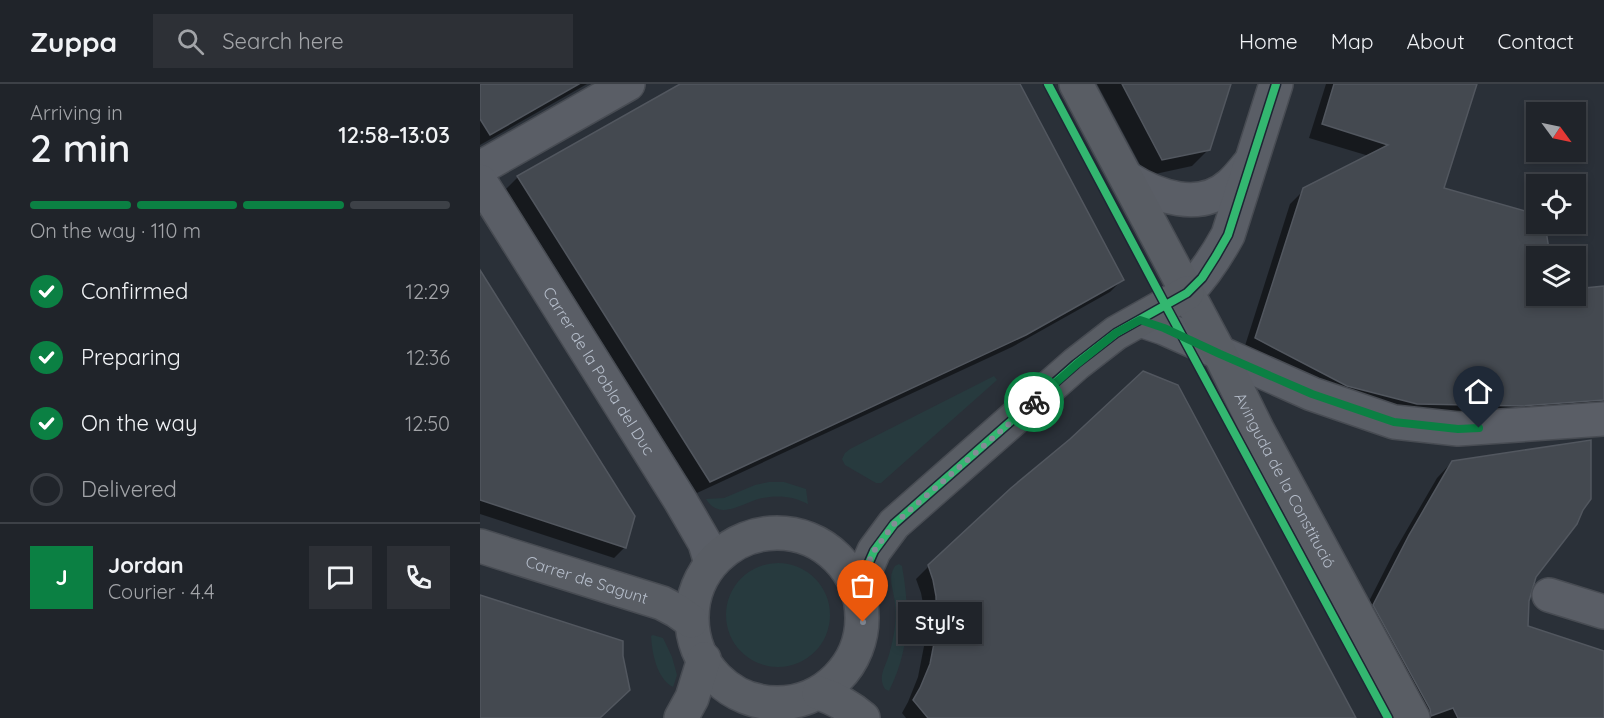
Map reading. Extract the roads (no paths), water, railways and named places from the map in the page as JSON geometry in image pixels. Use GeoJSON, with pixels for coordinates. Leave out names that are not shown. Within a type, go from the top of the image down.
{"type":"FeatureCollection","features":[{"type":"Feature","properties":{"kind":"street"},"geometry":{"type":"LineString","coordinates":[[480,168],[628,84]]}},
{"type":"Feature","properties":{"kind":"street","name":"Avinguda de la Constitució"},"geometry":{"type":"LineString","coordinates":[[1076,84],[1220,354],[1257,429],[1413,718]]}},
{"type":"Feature","properties":{"kind":"street"},"geometry":{"type":"LineString","coordinates":[[860,597],[852,575],[824,546],[789,534],[769,534],[735,545],[721,553],[711,563],[694,598],[691,621],[704,659],[718,681],[741,695],[759,702],[783,704],[806,699],[831,686],[846,670],[858,647],[863,622],[860,597],[862,576],[874,551],[894,524],[1077,364],[1116,333],[1187,294],[1202,278],[1228,235],[1275,84]]}},
{"type":"Feature","properties":{"kind":"street"},"geometry":{"type":"LineString","coordinates":[[1126,178],[1161,195],[1196,200],[1223,190],[1251,163]]}},
{"type":"Feature","properties":{"kind":"street","name":"Carrer de la Pobla del Duc"},"geometry":{"type":"LineString","coordinates":[[480,181],[686,509],[705,543],[711,563]]}},
{"type":"Feature","properties":{"kind":"street"},"geometry":{"type":"LineString","coordinates":[[1140,320],[1164,328],[1312,394],[1394,422],[1458,429],[1604,419]]}},
{"type":"Feature","properties":{"kind":"street"},"geometry":{"type":"LineString","coordinates":[[1257,429],[1259,405],[1271,392],[1284,389],[1312,394]]}},
{"type":"Feature","properties":{"kind":"street"},"geometry":{"type":"LineString","coordinates":[[824,546],[843,547],[868,538],[894,524]]}},
{"type":"Feature","properties":{"kind":"street","name":"Carrer de Sagunt"},"geometry":{"type":"LineString","coordinates":[[480,546],[662,603],[691,621]]}},
{"type":"Feature","properties":{"kind":"street"},"geometry":{"type":"LineString","coordinates":[[1549,595],[1604,612]]}},
{"type":"Feature","properties":{"kind":"street"},"geometry":{"type":"LineString","coordinates":[[683,718],[704,659]]}},
{"type":"Feature","properties":{"kind":"street"},"geometry":{"type":"LineString","coordinates":[[819,693],[837,699],[862,718]]}},
{"type":"Feature","properties":{"kind":"street"},"geometry":{"type":"LineString","coordinates":[[683,718],[718,700],[741,695]]}},
{"type":"Feature","properties":{"kind":"place","name":"Styl's"},"geometry":{"type":"Point","coordinates":[863,622]}}]}
